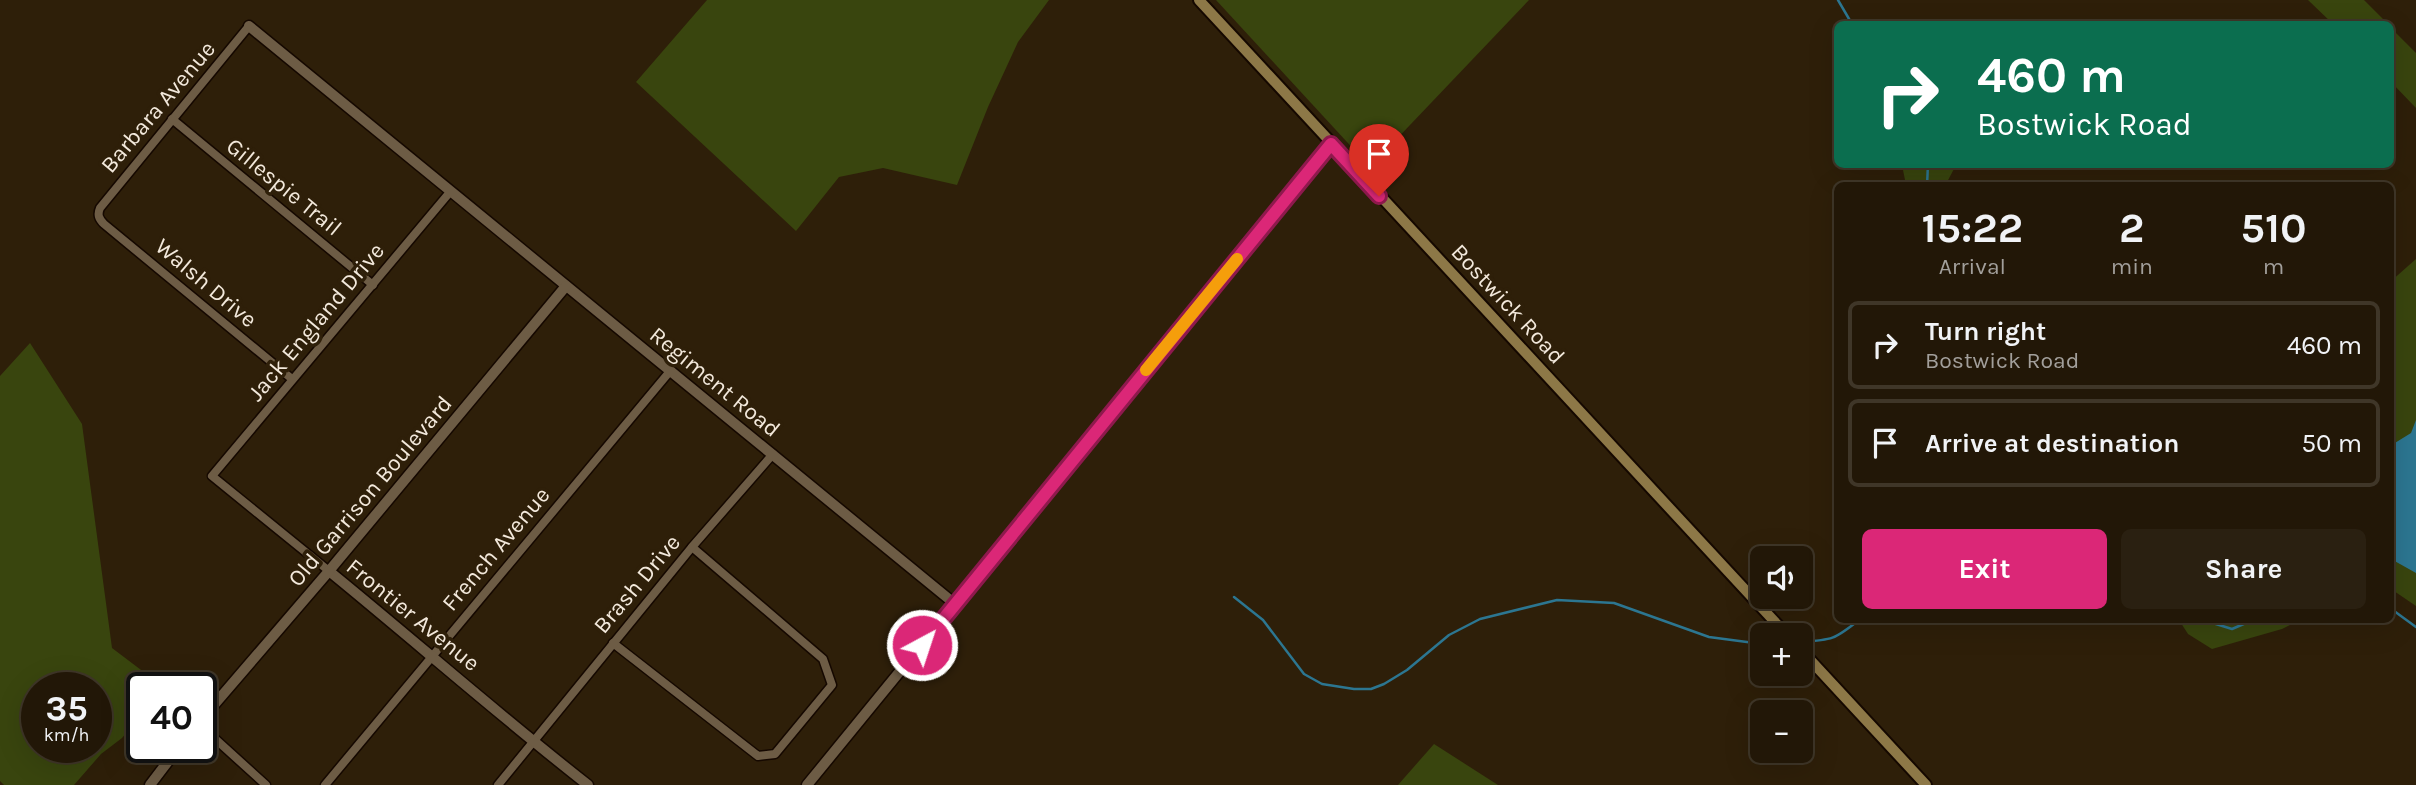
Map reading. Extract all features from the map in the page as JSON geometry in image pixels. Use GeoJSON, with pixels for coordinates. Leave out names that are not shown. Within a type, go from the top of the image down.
{"type":"FeatureCollection","features":[{"type":"Feature","properties":{"kind":"main road","name":"Bostwick Road"},"geometry":{"type":"LineString","coordinates":[[1199,0],[1776,623]]}},
{"type":"Feature","properties":{"kind":"main road"},"geometry":{"type":"LineString","coordinates":[[1813,663],[1926,785]]}},
{"type":"Feature","properties":{"kind":"street","name":"Barbara Avenue"},"geometry":{"type":"LineString","coordinates":[[98,213],[249,26]]}},
{"type":"Feature","properties":{"kind":"street","name":"Regiment Road"},"geometry":{"type":"LineString","coordinates":[[249,26],[955,604]]}},
{"type":"Feature","properties":{"kind":"street","name":"Gillespie Trail"},"geometry":{"type":"LineString","coordinates":[[172,119],[373,285]]}},
{"type":"Feature","properties":{"kind":"street"},"geometry":{"type":"LineString","coordinates":[[807,785],[1331,144]]}},
{"type":"Feature","properties":{"kind":"street","name":"Jack England Drive"},"geometry":{"type":"LineString","coordinates":[[212,476],[450,192]]}},
{"type":"Feature","properties":{"kind":"street","name":"Walsh Drive"},"geometry":{"type":"LineString","coordinates":[[98,213],[104,224],[292,379]]}},
{"type":"Feature","properties":{"kind":"street","name":"Old Garrison Boulevard"},"geometry":{"type":"LineString","coordinates":[[217,701],[566,286]]}},
{"type":"Feature","properties":{"kind":"street","name":"French Avenue"},"geometry":{"type":"LineString","coordinates":[[325,785],[671,370]]}},
{"type":"Feature","properties":{"kind":"street","name":"Brash Drive"},"geometry":{"type":"LineString","coordinates":[[498,785],[692,547],[773,454]]}},
{"type":"Feature","properties":{"kind":"street","name":"Frontier Avenue"},"geometry":{"type":"LineString","coordinates":[[212,476],[588,785]]}},
{"type":"Feature","properties":{"kind":"street"},"geometry":{"type":"LineString","coordinates":[[613,643],[758,756],[775,754],[832,685],[823,659],[692,547]]}},
{"type":"Feature","properties":{"kind":"street"},"geometry":{"type":"LineString","coordinates":[[217,741],[266,785]]}},
{"type":"Feature","properties":{"kind":"street"},"geometry":{"type":"LineString","coordinates":[[150,785],[167,763]]}},
{"type":"Feature","properties":{"kind":"green space"},"geometry":{"type":"Polygon","coordinates":[[[707,0],[1049,0],[1018,42],[957,185],[883,168],[839,177],[796,231],[636,82],[707,0]]]}},
{"type":"Feature","properties":{"kind":"green space"},"geometry":{"type":"Polygon","coordinates":[[[1216,0],[1529,0],[1370,167],[1216,0]]]}},
{"type":"Feature","properties":{"kind":"green space"},"geometry":{"type":"Polygon","coordinates":[[[2308,0],[2364,0],[2385,21],[2330,21],[2308,0]]]}},
{"type":"Feature","properties":{"kind":"green space"},"geometry":{"type":"Polygon","coordinates":[[[2394,31],[2416,53],[2416,108],[2394,85],[2394,31]]]}},
{"type":"Feature","properties":{"kind":"green space"},"geometry":{"type":"Polygon","coordinates":[[[1903,168],[1954,168],[1947,182],[1905,182],[1903,168]]]}},
{"type":"Feature","properties":{"kind":"green space"},"geometry":{"type":"Polygon","coordinates":[[[2416,259],[2416,606],[2394,591],[2394,278],[2416,259]]]}},
{"type":"Feature","properties":{"kind":"green space"},"geometry":{"type":"Polygon","coordinates":[[[30,343],[82,424],[112,648],[144,672],[126,672],[126,733],[112,746],[112,672],[21,672],[21,763],[93,763],[74,785],[4,785],[0,781],[0,376],[30,343]]]}},
{"type":"Feature","properties":{"kind":"green space"},"geometry":{"type":"Polygon","coordinates":[[[2181,623],[2294,623],[2212,649],[2188,634],[2181,623]]]}},
{"type":"Feature","properties":{"kind":"green space"},"geometry":{"type":"Polygon","coordinates":[[[1434,744],[1498,785],[1398,785],[1434,744]]]}},
{"type":"Feature","properties":{"kind":"water"},"geometry":{"type":"Polygon","coordinates":[[[2416,420],[2416,573],[2394,561],[2394,444],[2411,433],[2416,420]]]}},
{"type":"Feature","properties":{"kind":"waterway"},"geometry":{"type":"LineString","coordinates":[[1838,0],[1850,21]]}},
{"type":"Feature","properties":{"kind":"waterway"},"geometry":{"type":"LineString","coordinates":[[1927,182],[1928,168]]}},
{"type":"Feature","properties":{"kind":"waterway"},"geometry":{"type":"LineString","coordinates":[[1234,597],[1263,620],[1304,674],[1322,684],[1354,689],[1371,689],[1384,684],[1407,670],[1449,635],[1480,619],[1557,600],[1614,603],[1709,637],[1750,642]]}},
{"type":"Feature","properties":{"kind":"waterway"},"geometry":{"type":"LineString","coordinates":[[2394,611],[2416,627]]}},
{"type":"Feature","properties":{"kind":"waterway"},"geometry":{"type":"LineString","coordinates":[[1813,641],[1832,638],[1855,623]]}},
{"type":"Feature","properties":{"kind":"waterway"},"geometry":{"type":"LineString","coordinates":[[2213,623],[2232,629],[2246,623]]}},
{"type":"Feature","properties":{"kind":"slow traffic"},"geometry":{"type":"LineString","coordinates":[[1146,370],[1237,259]]}},
{"type":"Feature","properties":{"kind":"route"},"geometry":{"type":"LineString","coordinates":[[922,645],[1331,144],[1379,196]]}}]}
